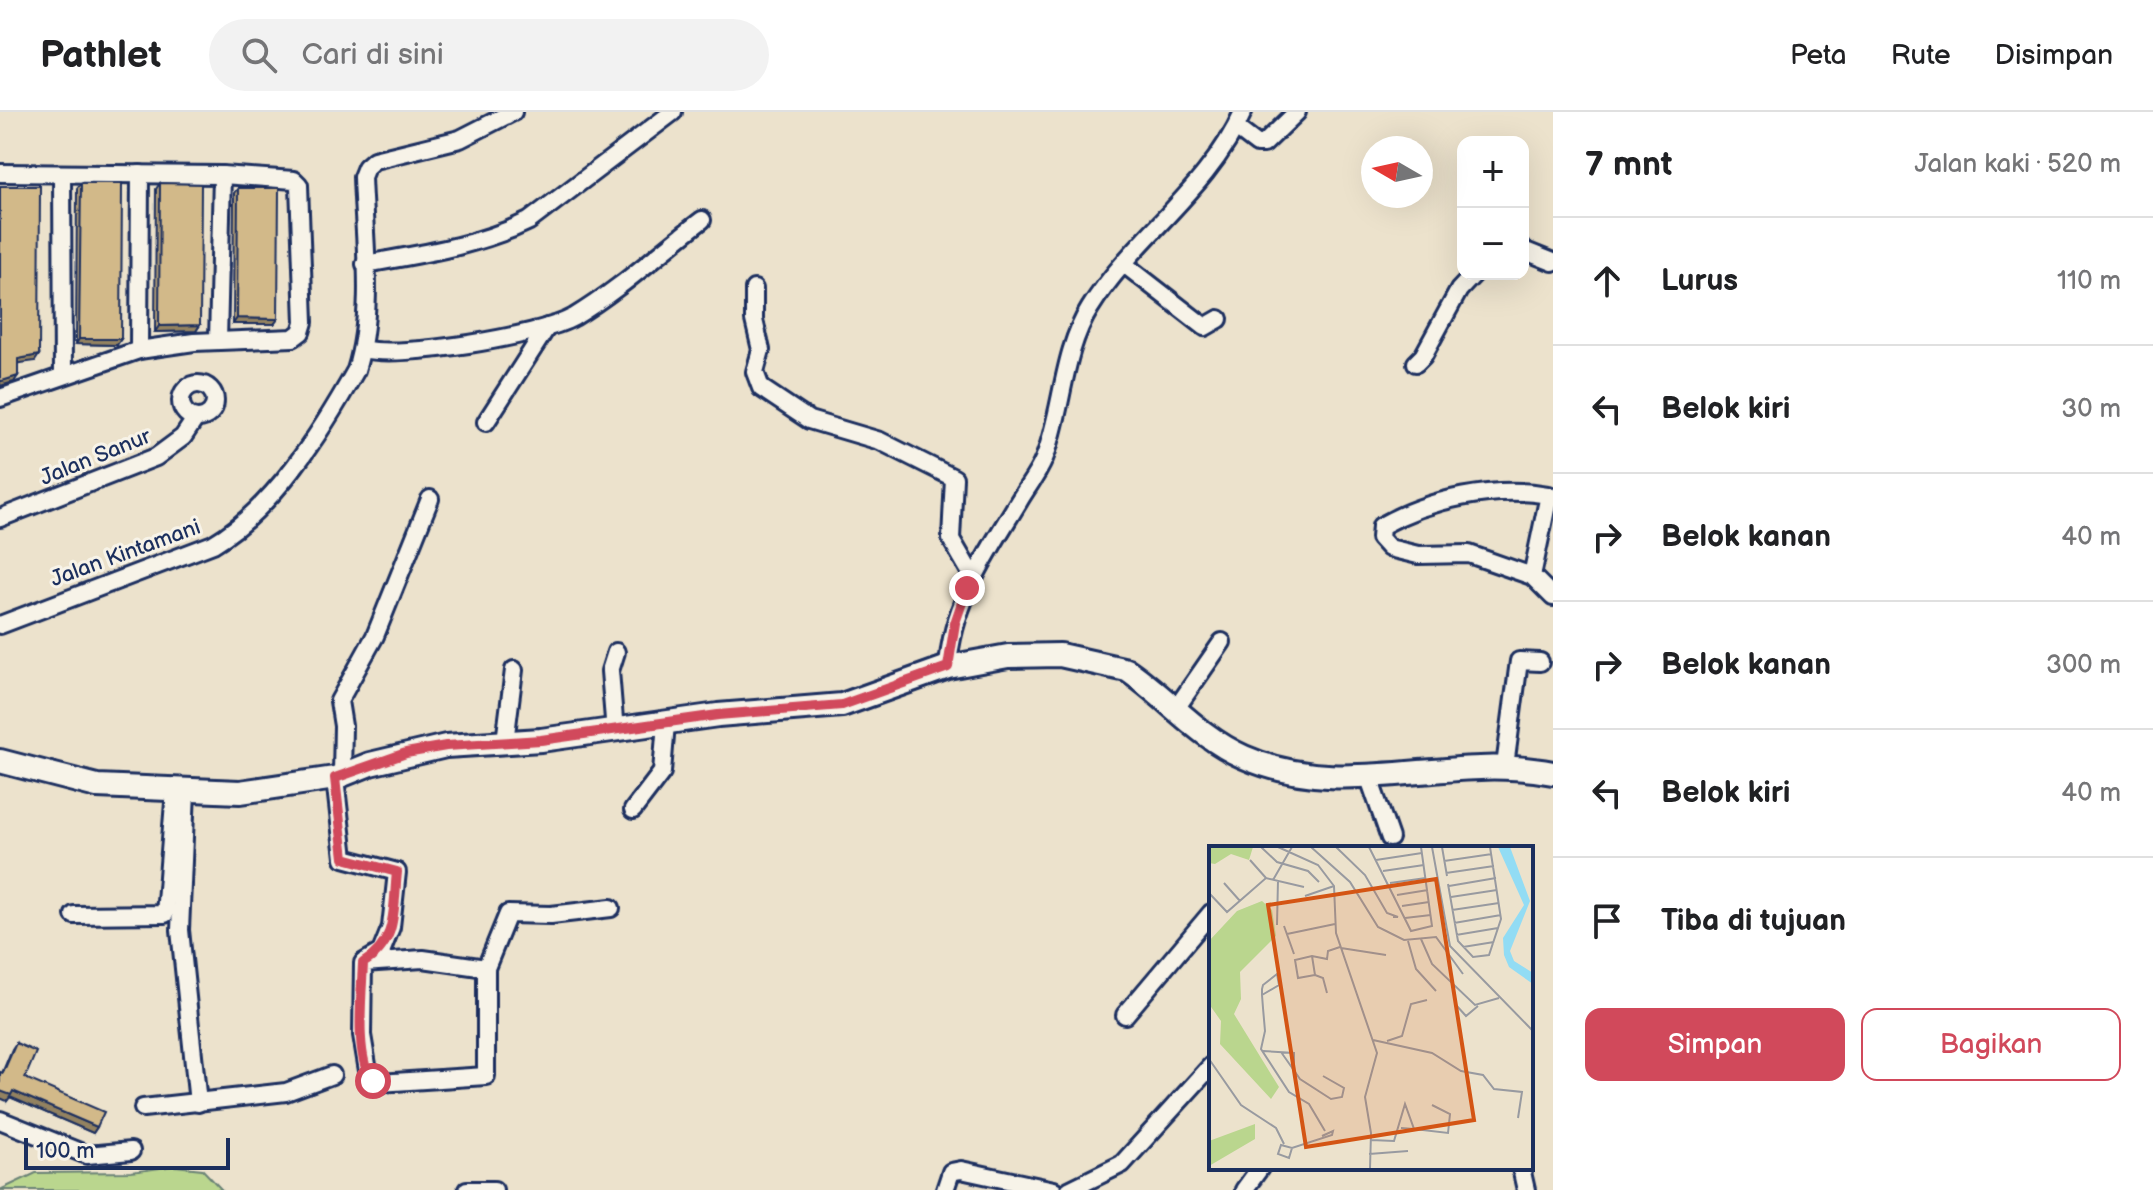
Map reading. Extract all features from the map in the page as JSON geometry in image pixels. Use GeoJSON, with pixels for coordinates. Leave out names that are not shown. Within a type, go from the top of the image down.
{"type":"FeatureCollection","features":[{"type":"Feature","properties":{"kind":"street"},"geometry":{"type":"LineString","coordinates":[[513,112],[460,139],[374,160],[366,167],[362,177],[365,264],[363,349],[379,353],[418,352],[547,327],[573,317],[702,220]]}},
{"type":"Feature","properties":{"kind":"street"},"geometry":{"type":"LineString","coordinates":[[365,264],[444,250],[504,234],[529,221],[673,112]]}},
{"type":"Feature","properties":{"kind":"street"},"geometry":{"type":"LineString","coordinates":[[948,667],[960,606],[973,577],[1043,462],[1080,328],[1089,309],[1124,264],[1209,170],[1243,112]]}},
{"type":"Feature","properties":{"kind":"street"},"geometry":{"type":"LineString","coordinates":[[1236,128],[1257,144],[1264,144],[1297,112]]}},
{"type":"Feature","properties":{"kind":"street"},"geometry":{"type":"LineString","coordinates":[[0,173],[287,178],[299,185],[304,322],[301,332],[293,338],[218,341],[139,350],[0,398]]}},
{"type":"Feature","properties":{"kind":"street"},"geometry":{"type":"LineString","coordinates":[[62,174],[63,374]]}},
{"type":"Feature","properties":{"kind":"street"},"geometry":{"type":"LineString","coordinates":[[139,350],[140,174]]}},
{"type":"Feature","properties":{"kind":"street"},"geometry":{"type":"LineString","coordinates":[[218,341],[222,175]]}},
{"type":"Feature","properties":{"kind":"street"},"geometry":{"type":"LineString","coordinates":[[1529,252],[1553,262]]}},
{"type":"Feature","properties":{"kind":"street"},"geometry":{"type":"LineString","coordinates":[[1124,264],[1205,327],[1219,319]]}},
{"type":"Feature","properties":{"kind":"street"},"geometry":{"type":"LineString","coordinates":[[1416,363],[1423,356],[1459,290],[1468,280]]}},
{"type":"Feature","properties":{"kind":"street"},"geometry":{"type":"LineString","coordinates":[[754,289],[754,320],[761,350],[755,372],[761,388],[809,420],[880,441],[954,478],[951,539],[973,577]]}},
{"type":"Feature","properties":{"kind":"street"},"geometry":{"type":"LineString","coordinates":[[486,422],[547,327]]}},
{"type":"Feature","properties":{"kind":"street","name":"Jalan Kintamani"},"geometry":{"type":"LineString","coordinates":[[0,625],[213,544],[244,524],[270,496],[342,396],[363,349]]}},
{"type":"Feature","properties":{"kind":"street","name":"Jalan Sanur"},"geometry":{"type":"LineString","coordinates":[[0,518],[156,457],[183,437],[195,419]]}},
{"type":"Feature","properties":{"kind":"street"},"geometry":{"type":"LineString","coordinates":[[1532,576],[1551,490],[1515,490],[1481,495],[1405,513],[1381,526],[1380,538],[1389,548],[1418,555],[1469,554],[1532,576],[1553,597]]}},
{"type":"Feature","properties":{"kind":"street"},"geometry":{"type":"LineString","coordinates":[[363,963],[381,952],[391,927],[397,872],[344,858],[338,776],[343,726],[339,701],[375,636],[430,499]]}},
{"type":"Feature","properties":{"kind":"street"},"geometry":{"type":"LineString","coordinates":[[1175,710],[1222,642]]}},
{"type":"Feature","properties":{"kind":"street"},"geometry":{"type":"LineString","coordinates":[[615,732],[610,671],[616,652]]}},
{"type":"Feature","properties":{"kind":"street"},"geometry":{"type":"LineString","coordinates":[[0,761],[81,784],[240,792],[338,776],[423,749],[615,732],[718,715],[842,705],[948,667],[1033,654],[1111,663],[1147,684],[1175,710],[1228,748],[1273,768],[1300,775],[1369,778],[1505,766],[1553,773]]}},
{"type":"Feature","properties":{"kind":"street"},"geometry":{"type":"LineString","coordinates":[[1505,766],[1519,661],[1540,662]]}},
{"type":"Feature","properties":{"kind":"street"},"geometry":{"type":"LineString","coordinates":[[505,742],[514,670]]}},
{"type":"Feature","properties":{"kind":"street"},"geometry":{"type":"LineString","coordinates":[[633,810],[662,772],[666,723]]}},
{"type":"Feature","properties":{"kind":"street"},"geometry":{"type":"LineString","coordinates":[[1369,778],[1390,838]]}},
{"type":"Feature","properties":{"kind":"street"},"geometry":{"type":"LineString","coordinates":[[74,915],[165,914],[180,791]]}},
{"type":"Feature","properties":{"kind":"street"},"geometry":{"type":"LineString","coordinates":[[180,791],[180,930],[198,1103]]}},
{"type":"Feature","properties":{"kind":"street"},"geometry":{"type":"LineString","coordinates":[[363,963],[365,1066],[369,1077],[379,1083],[486,1076],[486,968],[508,914],[551,915],[611,908]]}},
{"type":"Feature","properties":{"kind":"street"},"geometry":{"type":"LineString","coordinates":[[1125,1015],[1209,915]]}},
{"type":"Feature","properties":{"kind":"street"},"geometry":{"type":"LineString","coordinates":[[363,963],[423,959],[486,968]]}},
{"type":"Feature","properties":{"kind":"street"},"geometry":{"type":"LineString","coordinates":[[1069,1190],[1122,1164],[1209,1068]]}},
{"type":"Feature","properties":{"kind":"street"},"geometry":{"type":"LineString","coordinates":[[143,1108],[286,1092],[332,1075]]}},
{"type":"Feature","properties":{"kind":"street"},"geometry":{"type":"LineString","coordinates":[[0,1120],[87,1155],[131,1151]]}},
{"type":"Feature","properties":{"kind":"street"},"geometry":{"type":"LineString","coordinates":[[945,1190],[951,1172],[961,1170],[1054,1190]]}},
{"type":"Feature","properties":{"kind":"street"},"geometry":{"type":"LineString","coordinates":[[1244,1190],[1259,1170]]}},
{"type":"Feature","properties":{"kind":"street"},"geometry":{"type":"LineString","coordinates":[[1521,1170],[1526,1190]]}},
{"type":"Feature","properties":{"kind":"street"},"geometry":{"type":"LineString","coordinates":[[467,1190],[494,1190]]}},
{"type":"Feature","properties":{"kind":"green space"},"geometry":{"type":"Polygon","coordinates":[[[175,1166],[202,1169],[222,1190],[0,1190],[36,1173],[131,1172],[175,1166]]]}},
{"type":"Feature","properties":{"kind":"building"},"geometry":{"type":"Polygon","coordinates":[[[81,183],[122,183],[121,339],[79,339],[81,183]]]}},
{"type":"Feature","properties":{"kind":"building"},"geometry":{"type":"Polygon","coordinates":[[[160,183],[201,184],[200,325],[159,326],[160,183]]]}},
{"type":"Feature","properties":{"kind":"building"},"geometry":{"type":"Polygon","coordinates":[[[0,186],[40,186],[39,355],[18,359],[18,376],[2,381],[0,381],[0,186]]]}},
{"type":"Feature","properties":{"kind":"building"},"geometry":{"type":"Polygon","coordinates":[[[238,188],[279,188],[278,319],[237,318],[238,188]]]}},
{"type":"Feature","properties":{"kind":"building"},"geometry":{"type":"Polygon","coordinates":[[[16,1043],[36,1052],[25,1078],[104,1112],[97,1127],[13,1091],[11,1095],[0,1091],[0,1072],[3,1073],[16,1043]]]}},
{"type":"Feature","properties":{"kind":"route"},"geometry":{"type":"LineString","coordinates":[[373,1081],[365,1066],[362,1035],[363,963],[381,952],[391,927],[397,872],[344,858],[335,778],[342,773],[423,749],[615,732],[718,715],[842,705],[864,699],[948,667],[955,623],[967,588]]}}]}
